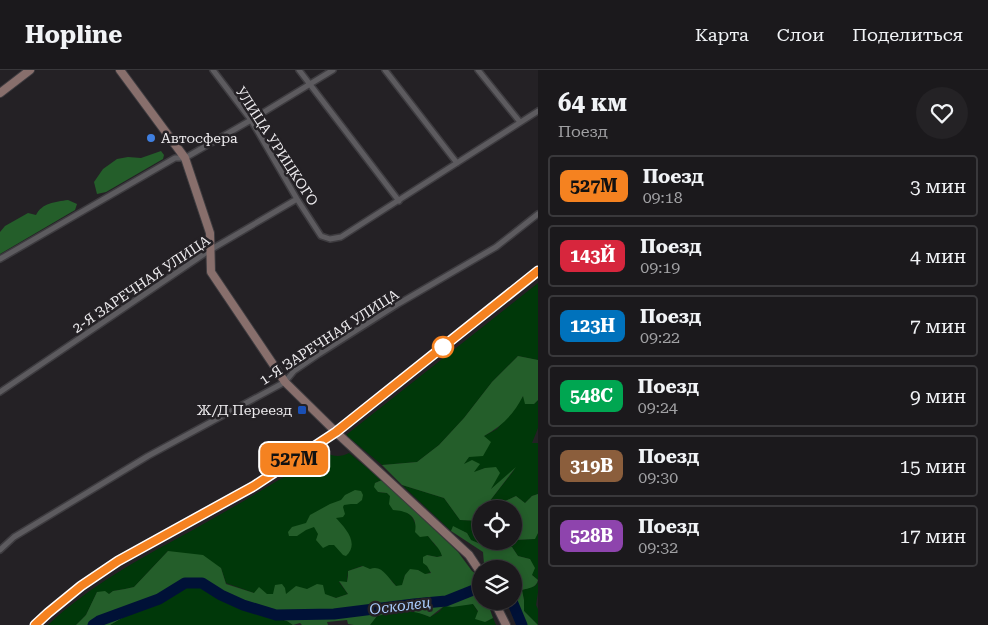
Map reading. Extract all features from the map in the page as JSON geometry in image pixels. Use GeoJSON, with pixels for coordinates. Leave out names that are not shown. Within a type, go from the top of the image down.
{"type":"FeatureCollection","features":[{"type":"Feature","properties":{"kind":"main road"},"geometry":{"type":"LineString","coordinates":[[0,93],[30,70]]}},
{"type":"Feature","properties":{"kind":"main road"},"geometry":{"type":"LineString","coordinates":[[120,70],[185,158],[210,233],[211,272],[284,382],[473,560]]}},
{"type":"Feature","properties":{"kind":"main road"},"geometry":{"type":"LineString","coordinates":[[498,610],[506,625]]}},
{"type":"Feature","properties":{"kind":"street","name":"УЛИЦА УРИЦКОГО"},"geometry":{"type":"LineString","coordinates":[[213,70],[251,120],[297,199],[322,236],[330,239],[342,237],[399,201]]}},
{"type":"Feature","properties":{"kind":"street"},"geometry":{"type":"LineString","coordinates":[[299,70],[399,201],[538,111]]}},
{"type":"Feature","properties":{"kind":"street"},"geometry":{"type":"LineString","coordinates":[[0,258],[176,158],[185,158],[333,70]]}},
{"type":"Feature","properties":{"kind":"street"},"geometry":{"type":"LineString","coordinates":[[385,70],[456,163]]}},
{"type":"Feature","properties":{"kind":"street"},"geometry":{"type":"LineString","coordinates":[[478,70],[520,122]]}},
{"type":"Feature","properties":{"kind":"street","name":"2-Я ЗАРЕЧНАЯ УЛИЦА"},"geometry":{"type":"LineString","coordinates":[[0,392],[210,250],[297,199]]}},
{"type":"Feature","properties":{"kind":"street","name":"1-Я ЗАРЕЧНАЯ УЛИЦА"},"geometry":{"type":"LineString","coordinates":[[0,550],[14,537],[148,456],[284,382],[294,371],[319,354],[398,304],[496,247],[538,214]]}},
{"type":"Feature","properties":{"kind":"green space"},"geometry":{"type":"Polygon","coordinates":[[[161,151],[164,155],[163,159],[106,192],[97,194],[94,182],[103,169],[117,159],[128,157],[141,158],[161,151]]]}},
{"type":"Feature","properties":{"kind":"green space"},"geometry":{"type":"Polygon","coordinates":[[[68,200],[77,204],[75,210],[0,254],[0,232],[5,226],[28,213],[36,215],[49,204],[68,200]]]}},
{"type":"Feature","properties":{"kind":"green space"},"geometry":{"type":"Polygon","coordinates":[[[538,283],[538,360],[518,356],[492,382],[464,418],[439,445],[417,462],[382,465],[346,435],[538,283]]]}},
{"type":"Feature","properties":{"kind":"green space"},"geometry":{"type":"Polygon","coordinates":[[[518,356],[538,360],[538,400],[534,404],[525,404],[523,396],[507,419],[484,436],[491,442],[483,456],[469,457],[464,464],[472,460],[480,464],[474,472],[496,467],[500,473],[491,489],[516,467],[491,500],[472,500],[472,521],[460,520],[444,498],[402,485],[382,465],[417,462],[439,445],[464,418],[492,382],[518,356]]]}},
{"type":"Feature","properties":{"kind":"green space"},"geometry":{"type":"Polygon","coordinates":[[[524,395],[534,404],[538,400],[538,428],[532,443],[538,443],[538,494],[532,496],[525,503],[516,496],[507,500],[491,500],[515,469],[490,490],[485,468],[473,473],[479,464],[463,465],[484,436],[497,429],[524,395]]]}},
{"type":"Feature","properties":{"kind":"green space"},"geometry":{"type":"Polygon","coordinates":[[[325,452],[337,456],[349,453],[382,480],[375,483],[378,492],[387,493],[412,517],[416,525],[440,549],[442,556],[427,555],[427,566],[431,572],[425,575],[418,570],[405,575],[402,586],[396,586],[391,580],[362,566],[348,571],[347,582],[339,582],[348,594],[336,598],[307,589],[286,595],[254,593],[226,583],[221,568],[168,551],[134,587],[113,591],[109,594],[97,592],[86,615],[76,625],[48,625],[98,585],[325,452]]]}},
{"type":"Feature","properties":{"kind":"green space"},"geometry":{"type":"Polygon","coordinates":[[[382,480],[458,552],[472,571],[472,604],[452,607],[444,606],[430,617],[410,611],[377,616],[370,625],[348,624],[347,620],[327,622],[328,625],[302,625],[300,623],[293,625],[287,621],[243,608],[202,586],[187,585],[160,601],[129,614],[110,625],[76,625],[86,615],[97,592],[105,591],[109,594],[113,591],[134,587],[168,551],[203,555],[221,568],[226,584],[254,593],[259,587],[267,594],[273,594],[275,585],[282,584],[286,594],[296,586],[307,589],[317,584],[323,585],[325,594],[336,598],[348,594],[339,581],[347,582],[348,571],[363,566],[370,569],[378,568],[396,586],[402,585],[405,575],[410,569],[418,570],[425,574],[431,573],[423,563],[423,557],[427,555],[442,556],[440,550],[428,536],[420,537],[415,532],[415,522],[411,515],[393,510],[389,504],[390,496],[387,493],[378,492],[374,487],[375,483],[382,480]]]}},
{"type":"Feature","properties":{"kind":"green space"},"geometry":{"type":"Polygon","coordinates":[[[402,485],[444,498],[460,520],[472,521],[472,540],[467,533],[453,527],[451,531],[402,485]]]}},
{"type":"Feature","properties":{"kind":"green space"},"geometry":{"type":"Polygon","coordinates":[[[355,490],[361,491],[363,495],[362,500],[357,504],[344,505],[345,514],[343,517],[336,518],[350,536],[352,546],[346,556],[334,545],[323,548],[316,540],[318,534],[314,527],[297,536],[289,536],[288,532],[292,527],[306,523],[310,515],[341,500],[345,495],[355,490]]]}},
{"type":"Feature","properties":{"kind":"green space"},"geometry":{"type":"Polygon","coordinates":[[[538,494],[538,533],[535,539],[522,540],[522,501],[525,503],[532,496],[538,494]]]}},
{"type":"Feature","properties":{"kind":"green space"},"geometry":{"type":"Polygon","coordinates":[[[516,496],[521,500],[507,500],[516,496]]]}},
{"type":"Feature","properties":{"kind":"green space"},"geometry":{"type":"Polygon","coordinates":[[[453,526],[467,533],[472,540],[472,545],[451,531],[453,526]]]}},
{"type":"Feature","properties":{"kind":"green space"},"geometry":{"type":"Polygon","coordinates":[[[538,533],[538,580],[532,575],[530,559],[518,556],[514,550],[522,550],[522,540],[534,539],[538,533]]]}},
{"type":"Feature","properties":{"kind":"green space"},"geometry":{"type":"Polygon","coordinates":[[[480,550],[514,550],[518,556],[530,559],[535,568],[532,575],[538,580],[537,583],[530,588],[522,590],[522,560],[484,560],[483,552],[480,550]]]}},
{"type":"Feature","properties":{"kind":"green space"},"geometry":{"type":"Polygon","coordinates":[[[538,582],[536,605],[538,609],[538,625],[524,611],[522,590],[535,586],[538,582]]]}},
{"type":"Feature","properties":{"kind":"green space"},"geometry":{"type":"Polygon","coordinates":[[[187,585],[202,586],[243,608],[287,621],[293,625],[110,625],[128,614],[160,601],[187,585]]]}},
{"type":"Feature","properties":{"kind":"green space"},"geometry":{"type":"Polygon","coordinates":[[[522,590],[524,611],[538,625],[525,625],[519,610],[522,610],[522,590]]]}},
{"type":"Feature","properties":{"kind":"green space"},"geometry":{"type":"Polygon","coordinates":[[[472,604],[472,610],[477,610],[485,622],[493,618],[496,625],[369,625],[377,616],[404,610],[430,617],[439,612],[444,606],[472,604]]]}},
{"type":"Feature","properties":{"kind":"green space"},"geometry":{"type":"Polygon","coordinates":[[[490,610],[493,618],[485,622],[475,619],[478,611],[490,610]]]}},
{"type":"Feature","properties":{"kind":"waterway","name":"Осколец"},"geometry":{"type":"LineString","coordinates":[[93,625],[99,621],[159,599],[185,583],[202,583],[221,595],[243,605],[276,615],[334,614],[446,601],[472,591]]}},
{"type":"Feature","properties":{"kind":"waterway","name":"Осколец"},"geometry":{"type":"LineString","coordinates":[[516,610],[522,625]]}},
{"type":"Feature","properties":{"kind":"railway"},"geometry":{"type":"LineString","coordinates":[[35,625],[81,586],[119,561],[254,486],[336,432],[538,271]]}},
{"type":"Feature","properties":{"kind":"train","name":"527М"},"geometry":{"type":"LineString","coordinates":[[35,625],[81,586],[118,561],[254,486],[336,432],[538,271]]}},
{"type":"Feature","properties":{"kind":"place","name":"Автосфера"},"geometry":{"type":"Point","coordinates":[151,138]}},
{"type":"Feature","properties":{"kind":"place","name":"Ж/Д Переезд"},"geometry":{"type":"Point","coordinates":[302,410]}}]}
